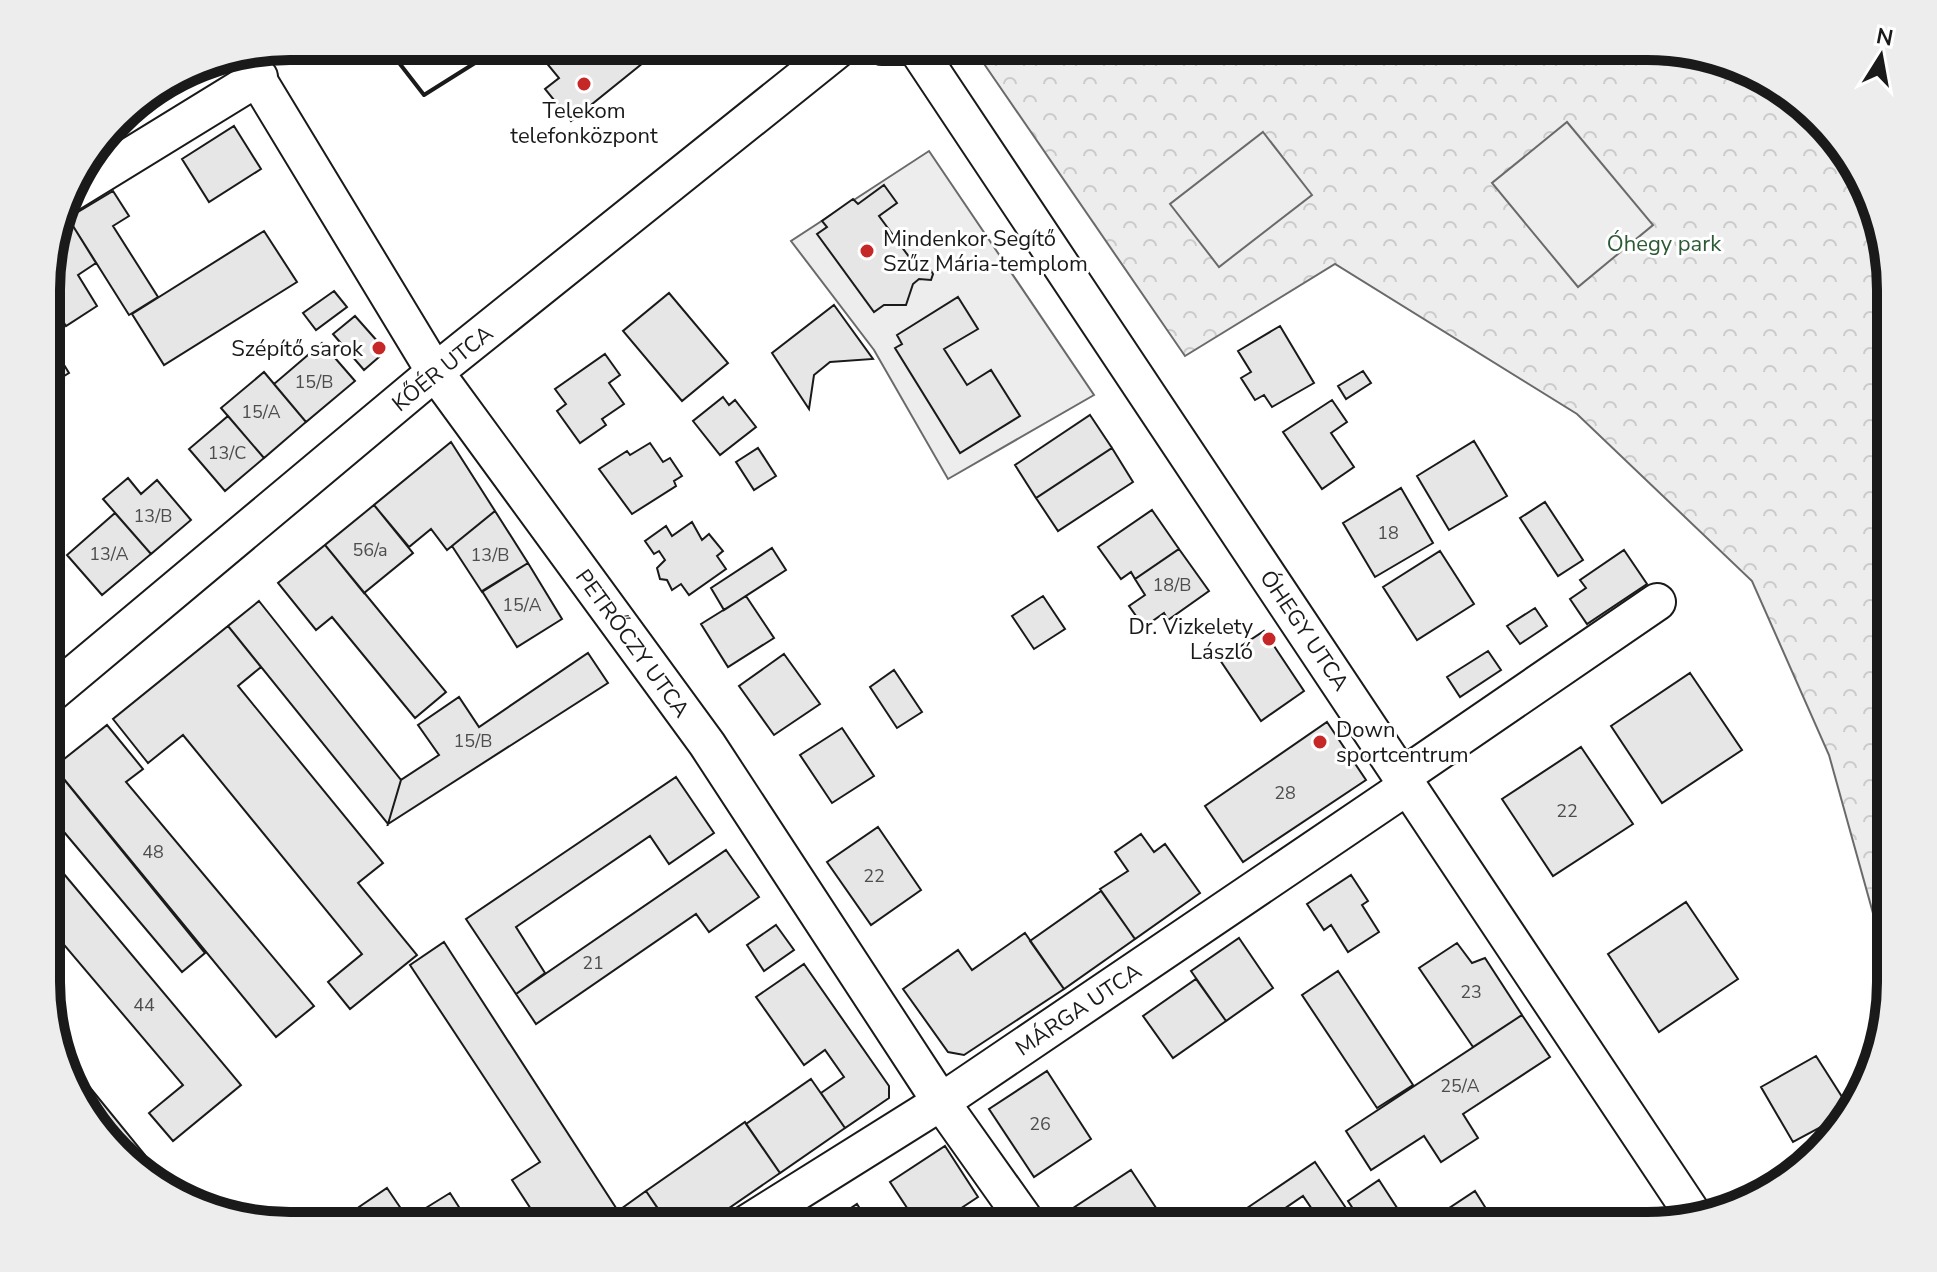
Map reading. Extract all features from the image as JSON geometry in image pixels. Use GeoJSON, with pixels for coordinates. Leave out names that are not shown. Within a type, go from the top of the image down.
{"type":"FeatureCollection","features":[{"type":"Feature","properties":{"kind":"street","name":"KŐÉR UTCA"},"geometry":{"type":"LineString","coordinates":[[60,686],[435,372],[825,60]]}},
{"type":"Feature","properties":{"kind":"street","name":"ÓHEGY UTCA"},"geometry":{"type":"LineString","coordinates":[[924,60],[1689,1208]]}},
{"type":"Feature","properties":{"kind":"street","name":"PETRŐCZY UTCA"},"geometry":{"type":"LineString","coordinates":[[251,66],[435,372],[707,744],[941,1102],[1019,1212]]}},
{"type":"Feature","properties":{"kind":"street"},"geometry":{"type":"LineString","coordinates":[[89,180],[251,66]]}},
{"type":"Feature","properties":{"kind":"street","name":"MÁRGA UTCA"},"geometry":{"type":"LineString","coordinates":[[765,1212],[941,1102],[1406,781],[1657,602]]}},
{"type":"Feature","properties":{"kind":"green space","name":"Óhegy park"},"geometry":{"type":"Polygon","coordinates":[[[981,60],[1677,62],[1706,68],[1749,84],[1799,117],[1829,150],[1846,175],[1869,231],[1877,275],[1877,940],[1876,924],[1829,755],[1752,581],[1577,414],[1335,264],[1185,356],[981,60]]]}},
{"type":"Feature","properties":{"kind":"shaded area"},"geometry":{"type":"Polygon","coordinates":[[[1567,122],[1653,225],[1578,287],[1492,183],[1567,122]]]}},
{"type":"Feature","properties":{"kind":"shaded area"},"geometry":{"type":"Polygon","coordinates":[[[1263,132],[1312,195],[1219,267],[1170,204],[1263,132]]]}},
{"type":"Feature","properties":{"kind":"shaded area"},"geometry":{"type":"Polygon","coordinates":[[[929,151],[1094,395],[948,479],[874,350],[791,241],[929,151]]]}},
{"type":"Feature","properties":{"kind":"building","name":"Telekom telefonközpont"},"geometry":{"type":"Polygon","coordinates":[[[544,60],[647,60],[571,121],[545,89],[559,78],[544,60]]]}},
{"type":"Feature","properties":{"kind":"building"},"geometry":{"type":"Polygon","coordinates":[[[234,126],[261,169],[209,202],[182,159],[234,126]]]}},
{"type":"Feature","properties":{"kind":"building","name":"Mindenkor Segítő Szűz Mária-templom"},"geometry":{"type":"Polygon","coordinates":[[[884,185],[897,203],[879,216],[918,269],[930,269],[933,274],[931,280],[919,279],[913,284],[906,305],[884,305],[874,312],[817,234],[827,227],[822,221],[853,199],[858,204],[884,185]]]}},
{"type":"Feature","properties":{"kind":"building"},"geometry":{"type":"Polygon","coordinates":[[[113,191],[129,216],[113,226],[158,297],[129,315],[70,222],[72,215],[113,191]]]}},
{"type":"Feature","properties":{"kind":"building"},"geometry":{"type":"Polygon","coordinates":[[[70,222],[96,263],[78,275],[97,306],[66,326],[60,317],[60,290],[62,260],[70,222]]]}},
{"type":"Feature","properties":{"kind":"building"},"geometry":{"type":"Polygon","coordinates":[[[264,231],[297,282],[164,365],[132,314],[264,231]]]}},
{"type":"Feature","properties":{"kind":"building"},"geometry":{"type":"Polygon","coordinates":[[[334,291],[347,307],[316,330],[303,313],[334,291]]]}},
{"type":"Feature","properties":{"kind":"building"},"geometry":{"type":"Polygon","coordinates":[[[669,293],[728,363],[682,401],[623,331],[669,293]]]}},
{"type":"Feature","properties":{"kind":"building"},"geometry":{"type":"Polygon","coordinates":[[[958,297],[978,329],[944,349],[967,385],[991,370],[1020,416],[960,453],[895,348],[902,344],[897,335],[958,297]]]}},
{"type":"Feature","properties":{"kind":"building"},"geometry":{"type":"Polygon","coordinates":[[[834,305],[873,359],[830,362],[814,375],[809,409],[772,353],[834,305]]]}},
{"type":"Feature","properties":{"kind":"building"},"geometry":{"type":"Polygon","coordinates":[[[355,316],[386,351],[364,370],[333,334],[355,316]]]}},
{"type":"Feature","properties":{"kind":"building"},"geometry":{"type":"Polygon","coordinates":[[[1280,326],[1314,383],[1272,407],[1264,395],[1255,400],[1241,378],[1251,372],[1238,351],[1280,326]]]}},
{"type":"Feature","properties":{"kind":"building"},"geometry":{"type":"Polygon","coordinates":[[[322,343],[355,381],[306,422],[274,384],[322,343]]]}},
{"type":"Feature","properties":{"kind":"building"},"geometry":{"type":"Polygon","coordinates":[[[605,354],[620,375],[609,383],[624,404],[602,419],[606,425],[580,443],[557,411],[566,404],[555,389],[605,354]]]}},
{"type":"Feature","properties":{"kind":"building"},"geometry":{"type":"Polygon","coordinates":[[[60,358],[69,373],[60,379],[60,358]]]}},
{"type":"Feature","properties":{"kind":"building"},"geometry":{"type":"Polygon","coordinates":[[[1363,371],[1371,383],[1346,399],[1338,386],[1363,371]]]}},
{"type":"Feature","properties":{"kind":"building"},"geometry":{"type":"Polygon","coordinates":[[[264,372],[306,422],[264,458],[221,408],[264,372]]]}},
{"type":"Feature","properties":{"kind":"building"},"geometry":{"type":"Polygon","coordinates":[[[723,397],[729,405],[735,400],[756,427],[720,455],[693,421],[723,397]]]}},
{"type":"Feature","properties":{"kind":"building"},"geometry":{"type":"Polygon","coordinates":[[[1332,400],[1347,422],[1331,433],[1354,467],[1322,489],[1283,432],[1332,400]]]}},
{"type":"Feature","properties":{"kind":"building"},"geometry":{"type":"Polygon","coordinates":[[[1090,415],[1112,448],[1036,498],[1015,465],[1090,415]]]}},
{"type":"Feature","properties":{"kind":"building"},"geometry":{"type":"Polygon","coordinates":[[[228,416],[264,458],[225,491],[189,449],[228,416]]]}},
{"type":"Feature","properties":{"kind":"building"},"geometry":{"type":"Polygon","coordinates":[[[1474,441],[1507,496],[1449,530],[1417,476],[1474,441]]]}},
{"type":"Feature","properties":{"kind":"building"},"geometry":{"type":"Polygon","coordinates":[[[451,442],[495,511],[447,550],[431,529],[409,547],[374,505],[451,442]]]}},
{"type":"Feature","properties":{"kind":"building"},"geometry":{"type":"Polygon","coordinates":[[[650,443],[663,462],[670,458],[682,476],[674,481],[676,486],[632,514],[599,469],[627,451],[630,455],[650,443]]]}},
{"type":"Feature","properties":{"kind":"building"},"geometry":{"type":"Polygon","coordinates":[[[758,448],[776,476],[754,490],[736,462],[758,448]]]}},
{"type":"Feature","properties":{"kind":"building"},"geometry":{"type":"Polygon","coordinates":[[[1112,448],[1133,482],[1058,531],[1036,498],[1112,448]]]}},
{"type":"Feature","properties":{"kind":"building"},"geometry":{"type":"Polygon","coordinates":[[[128,478],[141,494],[157,480],[191,520],[151,554],[103,499],[128,478]]]}},
{"type":"Feature","properties":{"kind":"building"},"geometry":{"type":"Polygon","coordinates":[[[1401,488],[1433,543],[1375,577],[1343,523],[1401,488]]]}},
{"type":"Feature","properties":{"kind":"building"},"geometry":{"type":"Polygon","coordinates":[[[1545,502],[1583,560],[1558,576],[1520,518],[1545,502]]]}},
{"type":"Feature","properties":{"kind":"building"},"geometry":{"type":"Polygon","coordinates":[[[374,505],[413,553],[364,593],[325,545],[374,505]]]}},
{"type":"Feature","properties":{"kind":"building"},"geometry":{"type":"Polygon","coordinates":[[[1152,510],[1179,549],[1135,579],[1131,572],[1121,579],[1098,547],[1152,510]]]}},
{"type":"Feature","properties":{"kind":"building"},"geometry":{"type":"Polygon","coordinates":[[[495,511],[528,563],[482,592],[452,546],[495,511]]]}},
{"type":"Feature","properties":{"kind":"building"},"geometry":{"type":"Polygon","coordinates":[[[115,513],[151,554],[102,595],[67,555],[115,513]]]}},
{"type":"Feature","properties":{"kind":"building"},"geometry":{"type":"Polygon","coordinates":[[[692,522],[702,540],[709,534],[723,551],[717,556],[726,569],[689,595],[681,584],[672,590],[667,580],[660,579],[657,568],[665,560],[659,551],[654,554],[645,541],[666,526],[672,536],[692,522]]]}},
{"type":"Feature","properties":{"kind":"building"},"geometry":{"type":"Polygon","coordinates":[[[325,545],[446,692],[415,718],[332,617],[316,630],[278,583],[325,545]]]}},
{"type":"Feature","properties":{"kind":"building"},"geometry":{"type":"Polygon","coordinates":[[[772,548],[786,570],[724,610],[711,588],[772,548]]]}},
{"type":"Feature","properties":{"kind":"building"},"geometry":{"type":"Polygon","coordinates":[[[1179,549],[1209,591],[1168,620],[1164,613],[1144,627],[1129,606],[1145,595],[1135,579],[1179,549]]]}},
{"type":"Feature","properties":{"kind":"building"},"geometry":{"type":"Polygon","coordinates":[[[1624,550],[1647,584],[1587,624],[1570,599],[1586,588],[1580,580],[1624,550]]]}},
{"type":"Feature","properties":{"kind":"building"},"geometry":{"type":"Polygon","coordinates":[[[1440,551],[1474,604],[1417,640],[1383,587],[1440,551]]]}},
{"type":"Feature","properties":{"kind":"building"},"geometry":{"type":"Polygon","coordinates":[[[528,563],[562,619],[517,647],[482,591],[528,563]]]}},
{"type":"Feature","properties":{"kind":"building"},"geometry":{"type":"Polygon","coordinates":[[[746,596],[774,638],[728,667],[701,624],[746,596]]]}},
{"type":"Feature","properties":{"kind":"building"},"geometry":{"type":"Polygon","coordinates":[[[1043,596],[1065,629],[1034,649],[1012,616],[1043,596]]]}},
{"type":"Feature","properties":{"kind":"building"},"geometry":{"type":"Polygon","coordinates":[[[259,601],[401,780],[388,824],[228,626],[259,601]]]}},
{"type":"Feature","properties":{"kind":"building"},"geometry":{"type":"Polygon","coordinates":[[[1535,608],[1547,626],[1520,644],[1507,626],[1535,608]]]}},
{"type":"Feature","properties":{"kind":"building"},"geometry":{"type":"Polygon","coordinates":[[[228,626],[261,667],[238,686],[383,863],[358,883],[417,955],[350,1009],[328,982],[362,954],[183,735],[148,763],[113,719],[228,626]]]}},
{"type":"Feature","properties":{"kind":"building"},"geometry":{"type":"Polygon","coordinates":[[[1264,631],[1304,691],[1261,721],[1220,660],[1264,631]]]}},
{"type":"Feature","properties":{"kind":"building"},"geometry":{"type":"Polygon","coordinates":[[[1488,651],[1501,670],[1460,697],[1447,677],[1488,651]]]}},
{"type":"Feature","properties":{"kind":"building"},"geometry":{"type":"Polygon","coordinates":[[[588,653],[608,683],[388,824],[401,780],[439,755],[418,725],[459,697],[479,727],[588,653]]]}},
{"type":"Feature","properties":{"kind":"building"},"geometry":{"type":"Polygon","coordinates":[[[784,654],[820,704],[774,735],[739,686],[784,654]]]}},
{"type":"Feature","properties":{"kind":"building"},"geometry":{"type":"Polygon","coordinates":[[[894,670],[922,712],[897,728],[870,687],[894,670]]]}},
{"type":"Feature","properties":{"kind":"building"},"geometry":{"type":"Polygon","coordinates":[[[1690,673],[1742,750],[1662,803],[1611,726],[1690,673]]]}},
{"type":"Feature","properties":{"kind":"building"},"geometry":{"type":"Polygon","coordinates":[[[1327,722],[1366,780],[1243,862],[1205,806],[1327,722]]]}},
{"type":"Feature","properties":{"kind":"building"},"geometry":{"type":"Polygon","coordinates":[[[107,725],[143,769],[126,782],[314,1006],[276,1037],[60,774],[60,762],[107,725]]]}},
{"type":"Feature","properties":{"kind":"building"},"geometry":{"type":"Polygon","coordinates":[[[842,728],[874,776],[832,803],[800,755],[842,728]]]}},
{"type":"Feature","properties":{"kind":"building"},"geometry":{"type":"Polygon","coordinates":[[[1581,747],[1633,824],[1553,876],[1502,799],[1581,747]]]}},
{"type":"Feature","properties":{"kind":"building"},"geometry":{"type":"Polygon","coordinates":[[[60,774],[205,953],[182,972],[64,832],[60,835],[60,774]]]}},
{"type":"Feature","properties":{"kind":"building"},"geometry":{"type":"Polygon","coordinates":[[[676,777],[714,833],[669,864],[650,836],[516,927],[545,973],[516,994],[466,919],[676,777]]]}},
{"type":"Feature","properties":{"kind":"building"},"geometry":{"type":"Polygon","coordinates":[[[878,827],[921,890],[871,925],[827,862],[878,827]]]}},
{"type":"Feature","properties":{"kind":"building"},"geometry":{"type":"Polygon","coordinates":[[[1141,834],[1154,852],[1165,844],[1200,893],[1135,939],[1100,889],[1128,871],[1115,852],[1141,834]]]}},
{"type":"Feature","properties":{"kind":"building"},"geometry":{"type":"Polygon","coordinates":[[[726,850],[759,897],[709,932],[696,914],[536,1024],[516,994],[726,850]]]}},
{"type":"Feature","properties":{"kind":"building"},"geometry":{"type":"Polygon","coordinates":[[[60,869],[241,1085],[173,1141],[149,1113],[183,1085],[60,940],[60,869]]]}},
{"type":"Feature","properties":{"kind":"building"},"geometry":{"type":"Polygon","coordinates":[[[1351,875],[1368,901],[1362,905],[1379,932],[1348,952],[1331,925],[1324,930],[1307,904],[1351,875]]]}},
{"type":"Feature","properties":{"kind":"building"},"geometry":{"type":"Polygon","coordinates":[[[1101,891],[1135,939],[1064,989],[1030,941],[1101,891]]]}},
{"type":"Feature","properties":{"kind":"building"},"geometry":{"type":"Polygon","coordinates":[[[1686,902],[1738,979],[1659,1032],[1608,954],[1686,902]]]}},
{"type":"Feature","properties":{"kind":"building"},"geometry":{"type":"Polygon","coordinates":[[[776,925],[794,950],[764,971],[747,945],[776,925]]]}},
{"type":"Feature","properties":{"kind":"building"},"geometry":{"type":"Polygon","coordinates":[[[1025,933],[1064,989],[964,1055],[948,1052],[903,989],[958,950],[972,970],[1025,933]]]}},
{"type":"Feature","properties":{"kind":"building"},"geometry":{"type":"Polygon","coordinates":[[[1239,938],[1273,988],[1226,1021],[1191,971],[1239,938]]]}},
{"type":"Feature","properties":{"kind":"building"},"geometry":{"type":"Polygon","coordinates":[[[444,942],[618,1212],[533,1212],[512,1180],[540,1162],[410,965],[444,942]]]}},
{"type":"Feature","properties":{"kind":"building"},"geometry":{"type":"Polygon","coordinates":[[[1457,943],[1472,963],[1485,958],[1522,1015],[1473,1047],[1419,968],[1457,943]]]}},
{"type":"Feature","properties":{"kind":"building"},"geometry":{"type":"Polygon","coordinates":[[[804,964],[889,1086],[889,1098],[845,1128],[821,1093],[844,1077],[825,1050],[804,1065],[756,997],[804,964]]]}},
{"type":"Feature","properties":{"kind":"building"},"geometry":{"type":"Polygon","coordinates":[[[1338,971],[1413,1085],[1377,1108],[1302,995],[1338,971]]]}},
{"type":"Feature","properties":{"kind":"building"},"geometry":{"type":"Polygon","coordinates":[[[1196,979],[1226,1021],[1173,1058],[1143,1016],[1196,979]]]}},
{"type":"Feature","properties":{"kind":"building"},"geometry":{"type":"Polygon","coordinates":[[[1522,1015],[1550,1057],[1463,1114],[1478,1138],[1441,1162],[1424,1136],[1371,1170],[1346,1131],[1522,1015]]]}},
{"type":"Feature","properties":{"kind":"building"},"geometry":{"type":"Polygon","coordinates":[[[1816,1056],[1844,1100],[1828,1123],[1793,1142],[1761,1087],[1816,1056]]]}},
{"type":"Feature","properties":{"kind":"building"},"geometry":{"type":"Polygon","coordinates":[[[1047,1071],[1091,1139],[1034,1177],[989,1109],[1047,1071]]]}},
{"type":"Feature","properties":{"kind":"building"},"geometry":{"type":"Polygon","coordinates":[[[81,1076],[145,1155],[141,1158],[138,1155],[108,1122],[81,1076]]]}},
{"type":"Feature","properties":{"kind":"building"},"geometry":{"type":"Polygon","coordinates":[[[811,1079],[845,1128],[780,1173],[746,1124],[811,1079]]]}},
{"type":"Feature","properties":{"kind":"building"},"geometry":{"type":"Polygon","coordinates":[[[745,1122],[780,1173],[723,1212],[660,1212],[646,1191],[745,1122]]]}},
{"type":"Feature","properties":{"kind":"building"},"geometry":{"type":"Polygon","coordinates":[[[945,1146],[978,1197],[955,1212],[910,1212],[890,1182],[945,1146]]]}},
{"type":"Feature","properties":{"kind":"building"},"geometry":{"type":"Polygon","coordinates":[[[1315,1162],[1349,1212],[1314,1212],[1303,1196],[1280,1212],[1241,1212],[1315,1162]]]}},
{"type":"Feature","properties":{"kind":"building"},"geometry":{"type":"Polygon","coordinates":[[[1131,1170],[1159,1212],[1067,1212],[1131,1170]]]}},
{"type":"Feature","properties":{"kind":"building"},"geometry":{"type":"Polygon","coordinates":[[[1379,1180],[1400,1212],[1355,1212],[1348,1201],[1379,1180]]]}},
{"type":"Feature","properties":{"kind":"building"},"geometry":{"type":"Polygon","coordinates":[[[387,1188],[403,1212],[362,1212],[359,1207],[387,1188]]]}},
{"type":"Feature","properties":{"kind":"building"},"geometry":{"type":"Polygon","coordinates":[[[646,1191],[660,1212],[618,1212],[646,1191]]]}},
{"type":"Feature","properties":{"kind":"building"},"geometry":{"type":"Polygon","coordinates":[[[1475,1191],[1488,1212],[1443,1212],[1475,1191]]]}},
{"type":"Feature","properties":{"kind":"building"},"geometry":{"type":"Polygon","coordinates":[[[450,1193],[462,1212],[419,1212],[450,1193]]]}},
{"type":"Feature","properties":{"kind":"building"},"geometry":{"type":"Polygon","coordinates":[[[857,1204],[862,1212],[845,1212],[857,1204]]]}},
{"type":"Feature","properties":{"kind":"wall"},"geometry":{"type":"LineString","coordinates":[[397,60],[424,95],[480,60]]}},
{"type":"Feature","properties":{"kind":"place","name":"Telekom telefonközpont"},"geometry":{"type":"Point","coordinates":[584,84]}},
{"type":"Feature","properties":{"kind":"place","name":"Mindenkor Segítő Szűz Mária-templom"},"geometry":{"type":"Point","coordinates":[867,251]}},
{"type":"Feature","properties":{"kind":"place","name":"Szépítő sarok"},"geometry":{"type":"Point","coordinates":[379,348]}},
{"type":"Feature","properties":{"kind":"place","name":"Dr. Vizkelety László"},"geometry":{"type":"Point","coordinates":[1269,639]}},
{"type":"Feature","properties":{"kind":"place","name":"Down sportcentrum"},"geometry":{"type":"Point","coordinates":[1320,742]}}]}
